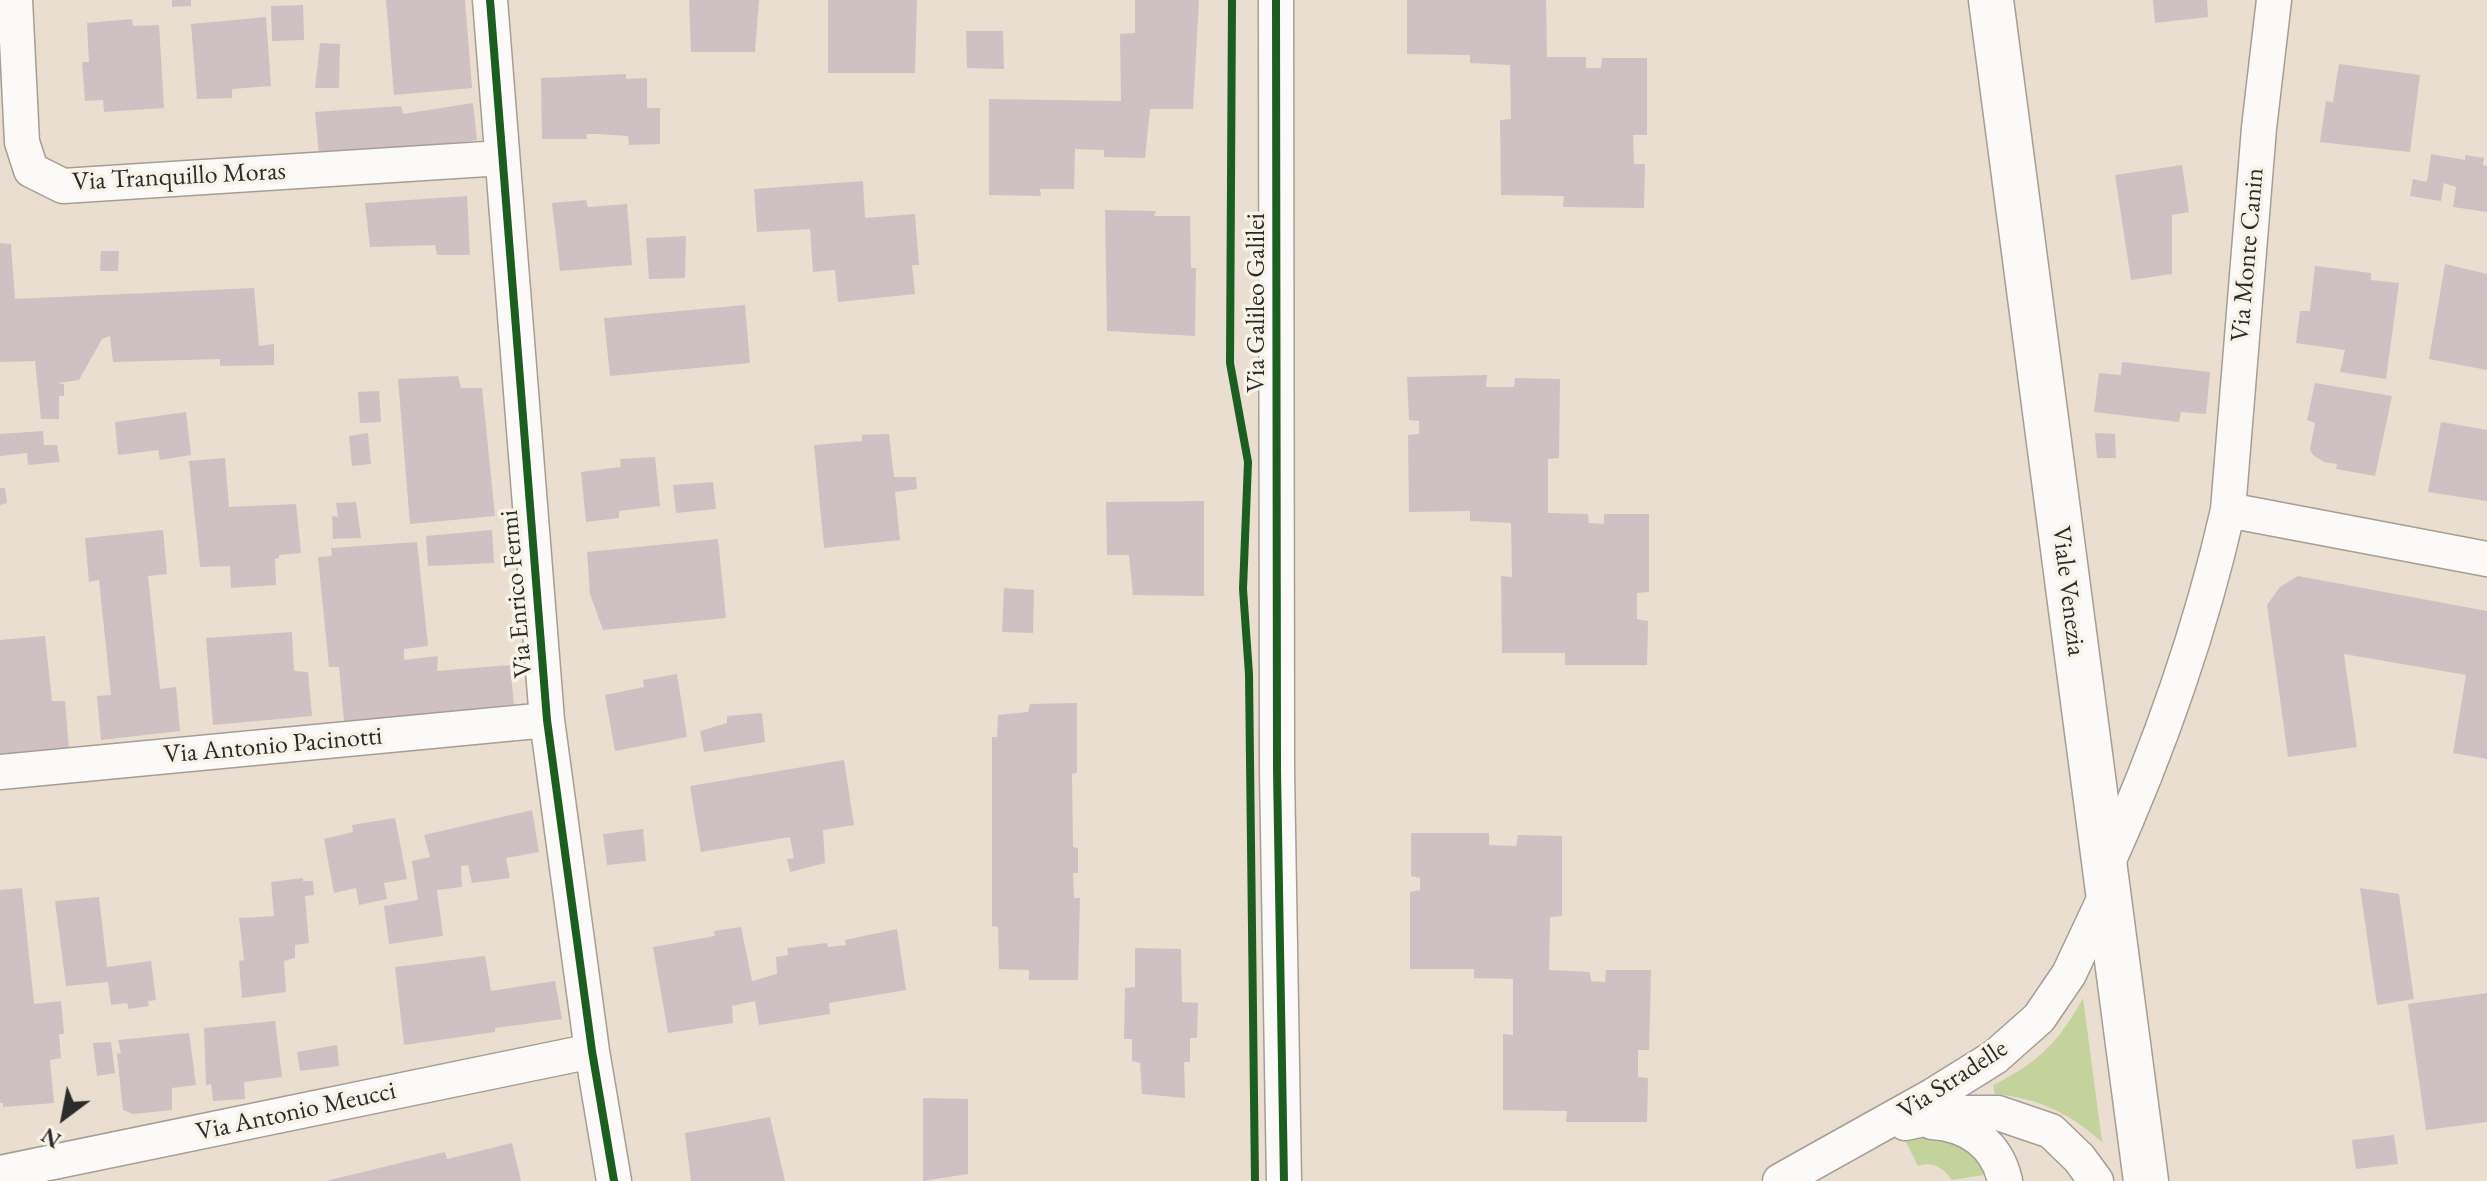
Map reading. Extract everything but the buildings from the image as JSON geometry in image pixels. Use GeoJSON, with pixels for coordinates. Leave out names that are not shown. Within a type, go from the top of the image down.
{"type":"FeatureCollection","features":[{"type":"Feature","properties":{"kind":"main road","name":"Viale Venezia"},"geometry":{"type":"LineString","coordinates":[[1991,0],[2146,1181]]}},
{"type":"Feature","properties":{"kind":"street","name":"Via Tranquillo Moras"},"geometry":{"type":"LineString","coordinates":[[15,0],[22,142],[31,170],[63,186],[502,158]]}},
{"type":"Feature","properties":{"kind":"street","name":"Via Enrico Fermi"},"geometry":{"type":"LineString","coordinates":[[490,0],[547,720],[592,1051],[614,1181]]}},
{"type":"Feature","properties":{"kind":"street","name":"Via Galileo Galilei"},"geometry":{"type":"LineString","coordinates":[[1276,0],[1277,771],[1284,1181]]}},
{"type":"Feature","properties":{"kind":"street","name":"Via Monte Canin"},"geometry":{"type":"LineString","coordinates":[[2106,880],[2181,676],[2217,561],[2228,510],[2257,143],[2274,0]]}},
{"type":"Feature","properties":{"kind":"street"},"geometry":{"type":"LineString","coordinates":[[2228,510],[2487,559]]}},
{"type":"Feature","properties":{"kind":"street","name":"Via Antonio Pacinotti"},"geometry":{"type":"LineString","coordinates":[[0,772],[547,720]]}},
{"type":"Feature","properties":{"kind":"street","name":"Via Stradelle"},"geometry":{"type":"LineString","coordinates":[[1780,1181],[1863,1136],[1995,1057],[2039,1018],[2069,974],[2106,880]]}},
{"type":"Feature","properties":{"kind":"street","name":"Via Antonio Meucci"},"geometry":{"type":"LineString","coordinates":[[0,1173],[592,1051]]}},
{"type":"Feature","properties":{"kind":"street","name":"Via Stradelle"},"geometry":{"type":"LineString","coordinates":[[1863,1136],[1952,1113],[1998,1113],[2051,1131],[2079,1158],[2096,1181]]}},
{"type":"Feature","properties":{"kind":"street"},"geometry":{"type":"LineString","coordinates":[[1912,1121],[1962,1126],[1995,1156],[2005,1181]]}},
{"type":"Feature","properties":{"kind":"green space"},"geometry":{"type":"Polygon","coordinates":[[[2083,998],[2102,1142],[2077,1123],[2040,1103],[1995,1094],[1993,1085],[2046,1050],[2083,998]]]}},
{"type":"Feature","properties":{"kind":"green space"},"geometry":{"type":"Polygon","coordinates":[[[1903,1136],[1952,1140],[1970,1152],[1984,1175],[1952,1180],[1937,1167],[1928,1164],[1918,1166],[1903,1136]]]}},
{"type":"Feature","properties":{"kind":"cycle path"},"geometry":{"type":"LineString","coordinates":[[490,0],[547,720],[592,1051],[614,1181]]}},
{"type":"Feature","properties":{"kind":"cycle path"},"geometry":{"type":"LineString","coordinates":[[1232,0],[1230,363],[1248,462],[1243,589],[1249,674],[1255,1181]]}},
{"type":"Feature","properties":{"kind":"cycle path"},"geometry":{"type":"LineString","coordinates":[[1276,0],[1277,771],[1284,1181]]}}]}
